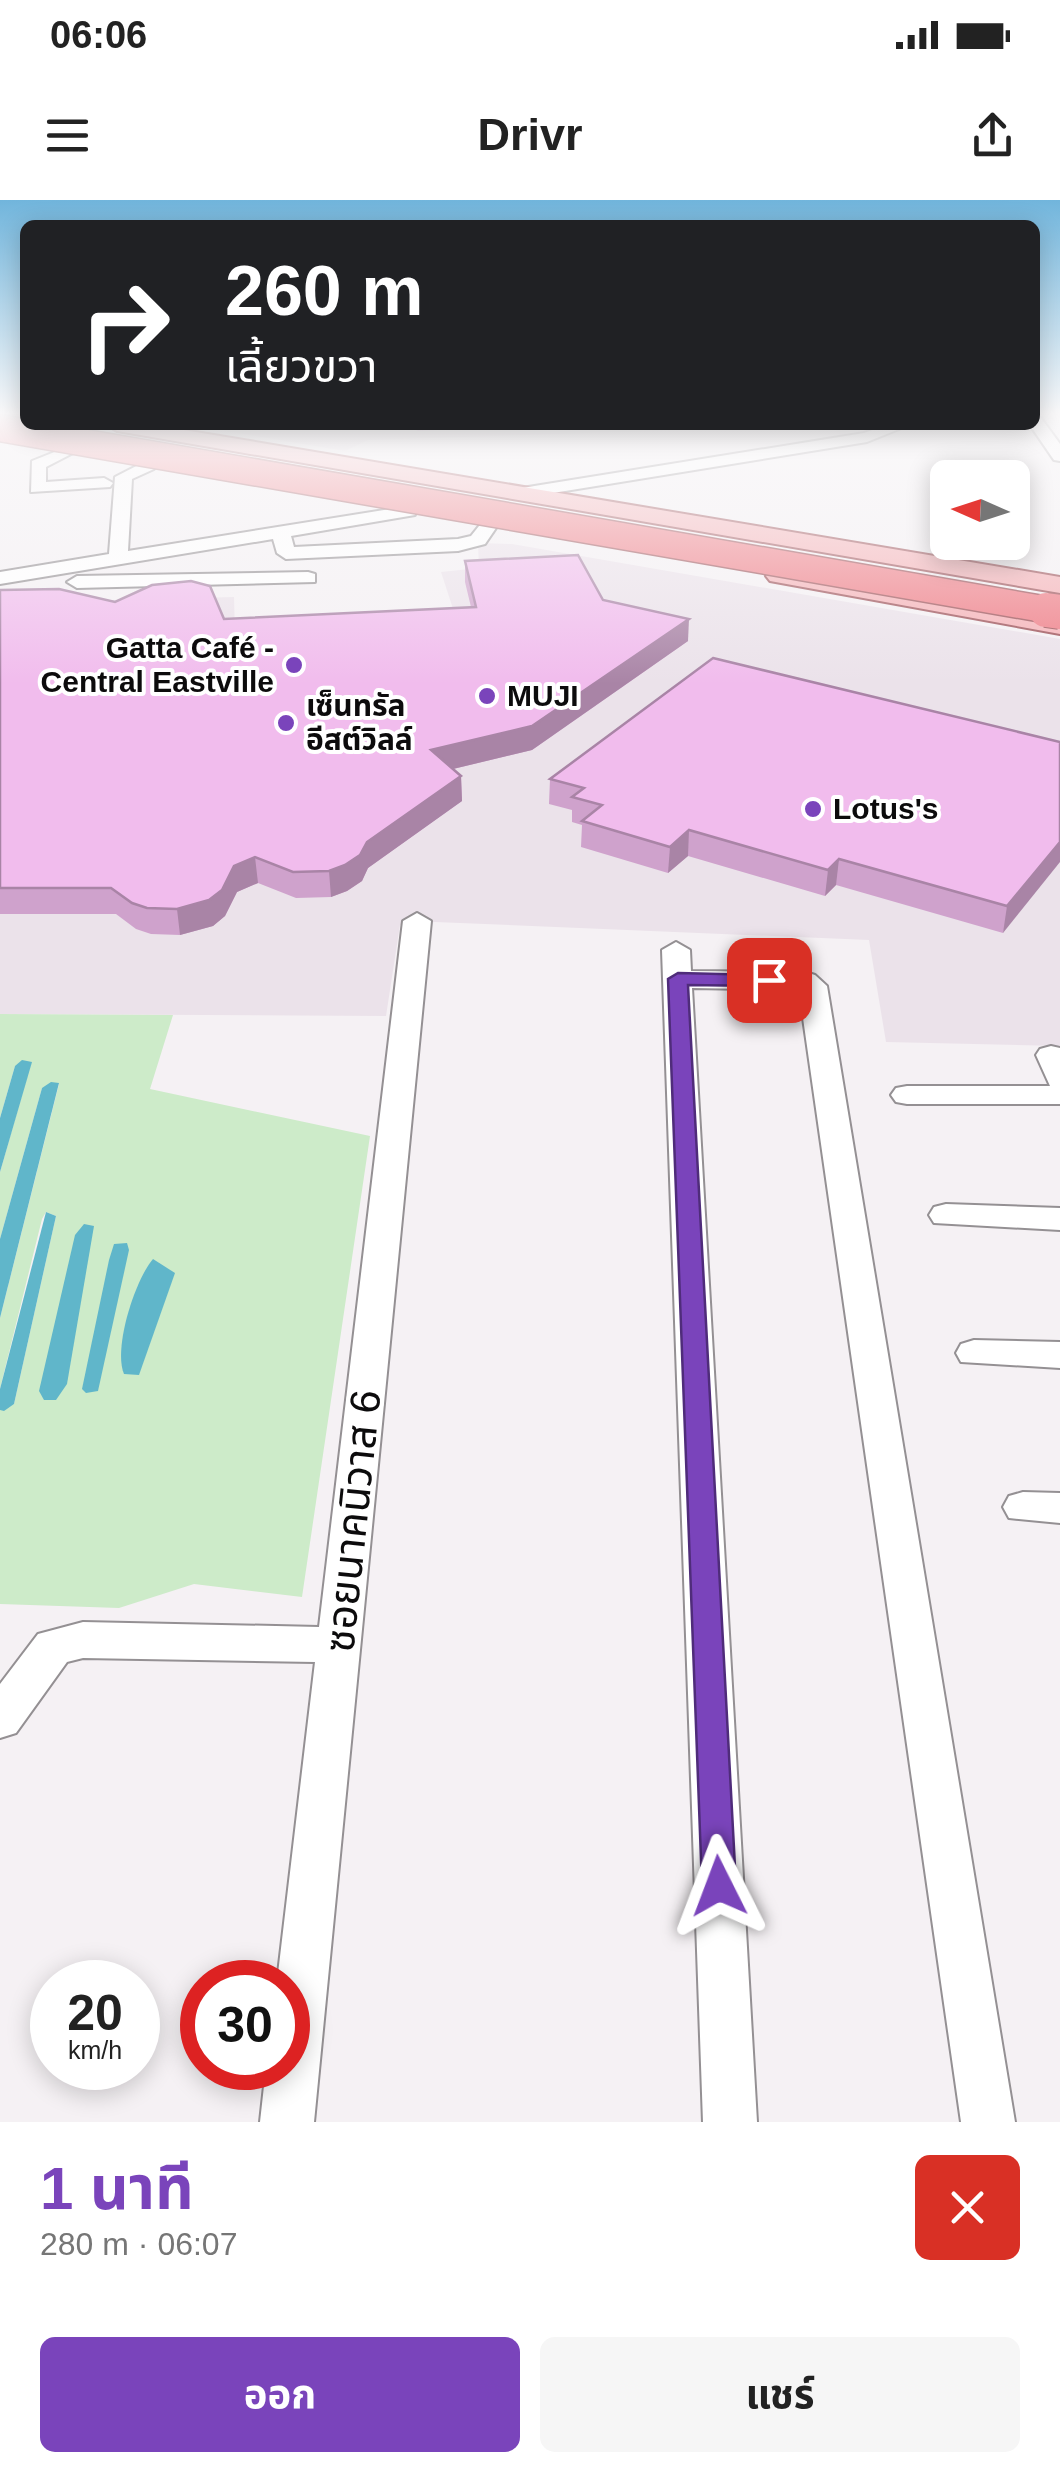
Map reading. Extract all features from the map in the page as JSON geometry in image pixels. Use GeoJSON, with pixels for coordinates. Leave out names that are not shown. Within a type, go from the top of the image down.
{"type":"FeatureCollection","features":[{"type":"Feature","properties":{"kind":"highway"},"geometry":{"type":"LineString","coordinates":[[442,505],[1060,612]]}},
{"type":"Feature","properties":{"kind":"highway"},"geometry":{"type":"LineString","coordinates":[[490,505],[1060,594]]}},
{"type":"Feature","properties":{"kind":"main road"},"geometry":{"type":"LineString","coordinates":[[368,505],[1060,624]]}},
{"type":"Feature","properties":{"kind":"main road"},"geometry":{"type":"LineString","coordinates":[[590,505],[1060,585]]}},
{"type":"Feature","properties":{"kind":"main road"},"geometry":{"type":"LineString","coordinates":[[990,613],[1016,606],[1035,592],[1032,586],[1010,577]]}},
{"type":"Feature","properties":{"kind":"main road"},"geometry":{"type":"LineString","coordinates":[[1060,594],[1045,605],[1060,624]]}},
{"type":"Feature","properties":{"kind":"street"},"geometry":{"type":"LineString","coordinates":[[118,559],[122,505]]}},
{"type":"Feature","properties":{"kind":"street"},"geometry":{"type":"LineString","coordinates":[[0,580],[409,512]]}},
{"type":"Feature","properties":{"kind":"street"},"geometry":{"type":"LineString","coordinates":[[281,532],[286,554],[458,544],[478,540],[489,525]]}},
{"type":"Feature","properties":{"kind":"street"},"geometry":{"type":"LineString","coordinates":[[0,580],[308,578]]}},
{"type":"Feature","properties":{"kind":"street","name":"ซอยนาคนิวาส 6"},"geometry":{"type":"LineString","coordinates":[[287,2122],[417,921]]}},
{"type":"Feature","properties":{"kind":"street"},"geometry":{"type":"LineString","coordinates":[[730,2122],[677,964],[805,981],[813,986],[988,2122]]}},
{"type":"Feature","properties":{"kind":"street"},"geometry":{"type":"LineString","coordinates":[[907,1095],[1060,1095]]}},
{"type":"Feature","properties":{"kind":"street"},"geometry":{"type":"LineString","coordinates":[[946,1216],[1060,1219]]}},
{"type":"Feature","properties":{"kind":"street"},"geometry":{"type":"LineString","coordinates":[[974,1353],[1060,1355]]}},
{"type":"Feature","properties":{"kind":"street"},"geometry":{"type":"LineString","coordinates":[[0,1719],[54,1647],[83,1640],[339,1644]]}},
{"type":"Feature","properties":{"kind":"shaded area"},"geometry":{"type":"Polygon","coordinates":[[[478,543],[512,544],[1060,639],[1060,1046],[886,1042],[869,940],[435,922],[400,925],[386,1016],[0,1014],[0,603],[234,597],[235,635],[458,624],[441,572],[479,568],[478,543]]]}},
{"type":"Feature","properties":{"kind":"green space"},"geometry":{"type":"Polygon","coordinates":[[[0,1014],[173,1015],[150,1089],[370,1136],[302,1597],[194,1584],[119,1608],[0,1604],[0,1410],[14,1404],[56,1216],[46,1212],[42,1219],[0,1389],[0,1318],[59,1084],[42,1088],[0,1239],[0,1172],[31,1063],[15,1066],[0,1118],[0,1014]]]}},
{"type":"Feature","properties":{"kind":"water"},"geometry":{"type":"Polygon","coordinates":[[[22,1060],[32,1062],[0,1172],[0,1118],[15,1066],[22,1060]]]}},
{"type":"Feature","properties":{"kind":"water"},"geometry":{"type":"Polygon","coordinates":[[[51,1082],[59,1083],[0,1318],[0,1239],[42,1088],[51,1082]]]}},
{"type":"Feature","properties":{"kind":"water"},"geometry":{"type":"Polygon","coordinates":[[[46,1212],[56,1216],[14,1404],[4,1411],[0,1410],[0,1389],[46,1212]]]}},
{"type":"Feature","properties":{"kind":"water"},"geometry":{"type":"Polygon","coordinates":[[[84,1224],[94,1226],[67,1384],[56,1400],[44,1400],[39,1391],[75,1235],[84,1224]]]}},
{"type":"Feature","properties":{"kind":"water"},"geometry":{"type":"Polygon","coordinates":[[[127,1243],[129,1250],[98,1391],[86,1393],[82,1389],[109,1260],[114,1244],[127,1243]]]}},
{"type":"Feature","properties":{"kind":"water"},"geometry":{"type":"Polygon","coordinates":[[[153,1259],[175,1273],[139,1375],[124,1374],[121,1348],[128,1315],[139,1282],[153,1259]]]}},
{"type":"Feature","properties":{"kind":"building","name":"เซ็นทรัล อีสต์วิลล์"},"geometry":{"type":"Polygon","coordinates":[[[578,555],[603,600],[689,619],[532,726],[431,750],[461,776],[367,842],[360,855],[345,865],[329,871],[293,872],[255,857],[234,866],[222,890],[209,900],[177,909],[147,908],[111,888],[0,888],[0,590],[59,589],[115,602],[152,585],[191,581],[210,586],[224,619],[476,607],[465,561],[578,555]]]}},
{"type":"Feature","properties":{"kind":"building","name":"Lotus's"},"geometry":{"type":"Polygon","coordinates":[[[713,658],[1060,742],[1060,842],[1007,906],[839,859],[828,870],[689,830],[670,847],[582,821],[602,805],[572,797],[584,788],[550,779],[713,658]]]}},
{"type":"Feature","properties":{"kind":"place","name":"Gatta Café - Central Eastville"},"geometry":{"type":"Point","coordinates":[294,665]}},
{"type":"Feature","properties":{"kind":"place","name":"MUJI"},"geometry":{"type":"Point","coordinates":[487,696]}},
{"type":"Feature","properties":{"kind":"place","name":"เซ็นทรัล อีสต์วิลล์"},"geometry":{"type":"Point","coordinates":[286,723]}},
{"type":"Feature","properties":{"kind":"place","name":"Lotus's"},"geometry":{"type":"Point","coordinates":[813,809]}},
{"type":"Feature","properties":{"kind":"route"},"geometry":{"type":"LineString","coordinates":[[719,1886],[678,979],[769,980]]}}]}
